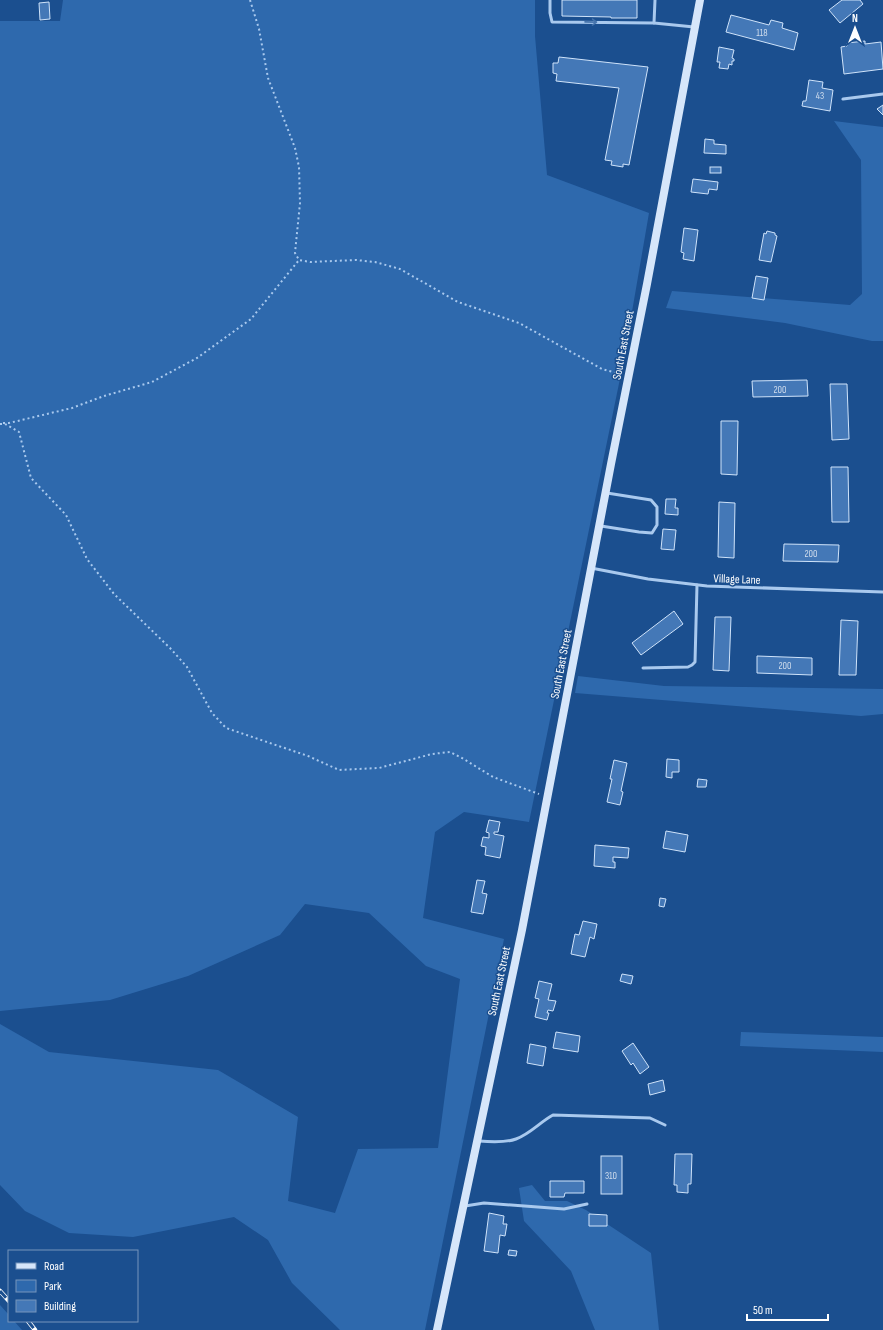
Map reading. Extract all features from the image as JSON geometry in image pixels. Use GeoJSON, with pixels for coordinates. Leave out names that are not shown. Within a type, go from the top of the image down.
{"type":"FeatureCollection","features":[{"type":"Feature","properties":{"kind":"main road","name":"South East Street"},"geometry":{"type":"LineString","coordinates":[[437,1330],[522,930],[605,493],[647,284],[700,0]]}},
{"type":"Feature","properties":{"kind":"lane"},"geometry":{"type":"LineString","coordinates":[[550,0],[552,22],[654,23],[696,27]]}},
{"type":"Feature","properties":{"kind":"lane"},"geometry":{"type":"LineString","coordinates":[[654,23],[655,0]]}},
{"type":"Feature","properties":{"kind":"lane"},"geometry":{"type":"LineString","coordinates":[[843,99],[883,94]]}},
{"type":"Feature","properties":{"kind":"lane"},"geometry":{"type":"LineString","coordinates":[[599,526],[652,533],[656,525],[657,507],[651,500],[605,493]]}},
{"type":"Feature","properties":{"kind":"lane","name":"Village Lane"},"geometry":{"type":"LineString","coordinates":[[591,568],[648,579],[722,588],[883,592]]}},
{"type":"Feature","properties":{"kind":"lane"},"geometry":{"type":"LineString","coordinates":[[643,668],[688,667],[694,662],[696,585]]}},
{"type":"Feature","properties":{"kind":"lane"},"geometry":{"type":"LineString","coordinates":[[477,1141],[494,1142],[516,1139],[531,1131],[544,1120],[553,1115],[650,1118],[665,1125]]}},
{"type":"Feature","properties":{"kind":"lane"},"geometry":{"type":"LineString","coordinates":[[463,1207],[484,1203],[564,1209],[587,1204]]}},
{"type":"Feature","properties":{"kind":"path"},"geometry":{"type":"LineString","coordinates":[[250,0],[259,29],[268,78],[295,148],[299,168],[300,203],[295,253],[299,260],[310,262],[356,260],[375,262],[400,269],[458,302],[519,323],[602,369],[628,377]]}},
{"type":"Feature","properties":{"kind":"path"},"geometry":{"type":"LineString","coordinates":[[0,423],[9,423],[72,408],[104,396],[152,382],[197,358],[251,319],[299,260]]}},
{"type":"Feature","properties":{"kind":"path"},"geometry":{"type":"LineString","coordinates":[[0,423],[19,432],[31,478],[66,515],[87,558],[114,594],[183,662],[212,713],[226,728],[308,756],[339,770],[379,768],[432,754],[450,752],[493,777],[547,797]]}},
{"type":"Feature","properties":{"kind":"green space"},"geometry":{"type":"Polygon","coordinates":[[[63,0],[535,0],[535,36],[547,175],[649,213],[623,364],[529,822],[464,812],[435,832],[423,918],[504,939],[425,1330],[340,1330],[292,1283],[268,1240],[234,1217],[133,1237],[69,1233],[25,1211],[0,1185],[0,1024],[49,1052],[218,1070],[298,1117],[288,1201],[335,1213],[358,1149],[438,1148],[460,979],[426,966],[369,913],[305,904],[280,935],[188,976],[110,1000],[0,1011],[0,21],[60,21],[63,0]]]}},
{"type":"Feature","properties":{"kind":"green space"},"geometry":{"type":"Polygon","coordinates":[[[834,121],[883,127],[883,341],[872,341],[785,323],[666,308],[672,291],[850,305],[862,294],[861,160],[834,121]]]}},
{"type":"Feature","properties":{"kind":"green space"},"geometry":{"type":"Polygon","coordinates":[[[578,676],[664,686],[883,689],[883,714],[861,716],[575,693],[578,676]]]}},
{"type":"Feature","properties":{"kind":"green space"},"geometry":{"type":"Polygon","coordinates":[[[741,1032],[883,1037],[883,1052],[740,1046],[741,1032]]]}},
{"type":"Feature","properties":{"kind":"green space"},"geometry":{"type":"Polygon","coordinates":[[[532,1185],[545,1201],[567,1201],[586,1210],[651,1253],[659,1330],[595,1330],[571,1271],[524,1221],[519,1188],[532,1185]]]}},
{"type":"Feature","properties":{"kind":"green space"},"geometry":{"type":"Polygon","coordinates":[[[0,1305],[8,1314],[8,1322],[15,1322],[22,1330],[0,1330],[0,1305]]]}},
{"type":"Feature","properties":{"kind":"building"},"geometry":{"type":"Polygon","coordinates":[[[562,0],[637,0],[637,18],[562,16],[562,0]]]}},
{"type":"Feature","properties":{"kind":"building"},"geometry":{"type":"Polygon","coordinates":[[[842,0],[860,0],[863,4],[840,23],[829,10],[842,0]]]}},
{"type":"Feature","properties":{"kind":"building"},"geometry":{"type":"Polygon","coordinates":[[[49,2],[50,19],[40,20],[39,3],[49,2]]]}},
{"type":"Feature","properties":{"kind":"building"},"geometry":{"type":"Polygon","coordinates":[[[731,15],[769,25],[771,20],[783,23],[782,28],[798,33],[794,50],[726,32],[731,15]]]}},
{"type":"Feature","properties":{"kind":"building"},"geometry":{"type":"Polygon","coordinates":[[[865,41],[865,44],[881,42],[883,69],[844,74],[841,47],[847,46],[847,43],[865,41]]]}},
{"type":"Feature","properties":{"kind":"building"},"geometry":{"type":"Polygon","coordinates":[[[719,47],[734,50],[732,58],[734,61],[732,61],[732,65],[729,64],[728,69],[719,68],[720,62],[717,62],[719,47]]]}},
{"type":"Feature","properties":{"kind":"building"},"geometry":{"type":"Polygon","coordinates":[[[559,57],[648,67],[629,165],[623,164],[623,167],[611,165],[612,161],[605,160],[619,88],[556,81],[557,74],[553,73],[553,63],[558,63],[559,57]]]}},
{"type":"Feature","properties":{"kind":"building"},"geometry":{"type":"Polygon","coordinates":[[[809,80],[823,82],[822,88],[833,90],[830,111],[802,106],[803,101],[806,101],[809,80]]]}},
{"type":"Feature","properties":{"kind":"building"},"geometry":{"type":"Polygon","coordinates":[[[883,105],[883,115],[877,109],[883,105]]]}},
{"type":"Feature","properties":{"kind":"building"},"geometry":{"type":"Polygon","coordinates":[[[705,139],[714,140],[714,144],[726,145],[726,154],[704,153],[705,139]]]}},
{"type":"Feature","properties":{"kind":"building"},"geometry":{"type":"Polygon","coordinates":[[[710,167],[721,167],[721,173],[710,173],[710,167]]]}},
{"type":"Feature","properties":{"kind":"building"},"geometry":{"type":"Polygon","coordinates":[[[693,179],[718,182],[717,190],[709,189],[708,194],[691,192],[693,179]]]}},
{"type":"Feature","properties":{"kind":"building"},"geometry":{"type":"Polygon","coordinates":[[[684,228],[698,230],[694,261],[683,259],[684,253],[681,252],[684,228]]]}},
{"type":"Feature","properties":{"kind":"building"},"geometry":{"type":"Polygon","coordinates":[[[767,231],[775,233],[777,236],[771,262],[759,260],[764,233],[766,234],[767,231]]]}},
{"type":"Feature","properties":{"kind":"building"},"geometry":{"type":"Polygon","coordinates":[[[756,276],[768,278],[764,300],[752,298],[756,276]]]}},
{"type":"Feature","properties":{"kind":"building"},"geometry":{"type":"Polygon","coordinates":[[[807,380],[808,396],[753,397],[752,381],[807,380]]]}},
{"type":"Feature","properties":{"kind":"building"},"geometry":{"type":"Polygon","coordinates":[[[830,384],[847,384],[849,439],[832,440],[830,384]]]}},
{"type":"Feature","properties":{"kind":"building"},"geometry":{"type":"Polygon","coordinates":[[[721,421],[738,421],[737,475],[721,474],[721,421]]]}},
{"type":"Feature","properties":{"kind":"building"},"geometry":{"type":"Polygon","coordinates":[[[831,467],[848,467],[849,522],[832,522],[831,467]]]}},
{"type":"Feature","properties":{"kind":"building"},"geometry":{"type":"Polygon","coordinates":[[[666,499],[676,499],[675,508],[678,508],[678,515],[665,514],[666,499]]]}},
{"type":"Feature","properties":{"kind":"building"},"geometry":{"type":"Polygon","coordinates":[[[719,502],[735,503],[734,558],[718,557],[719,502]]]}},
{"type":"Feature","properties":{"kind":"building"},"geometry":{"type":"Polygon","coordinates":[[[663,529],[676,530],[674,550],[661,549],[663,529]]]}},
{"type":"Feature","properties":{"kind":"building"},"geometry":{"type":"Polygon","coordinates":[[[784,544],[839,545],[838,562],[783,561],[784,544]]]}},
{"type":"Feature","properties":{"kind":"building"},"geometry":{"type":"Polygon","coordinates":[[[674,611],[683,624],[641,655],[632,643],[674,611]]]}},
{"type":"Feature","properties":{"kind":"building"},"geometry":{"type":"Polygon","coordinates":[[[715,617],[731,617],[729,671],[713,670],[715,617]]]}},
{"type":"Feature","properties":{"kind":"building"},"geometry":{"type":"Polygon","coordinates":[[[841,620],[858,621],[856,675],[839,675],[841,620]]]}},
{"type":"Feature","properties":{"kind":"building"},"geometry":{"type":"Polygon","coordinates":[[[757,656],[812,658],[812,675],[757,673],[757,656]]]}},
{"type":"Feature","properties":{"kind":"building"},"geometry":{"type":"Polygon","coordinates":[[[667,759],[679,760],[679,772],[672,772],[672,778],[666,777],[667,759]]]}},
{"type":"Feature","properties":{"kind":"building"},"geometry":{"type":"Polygon","coordinates":[[[614,760],[627,763],[621,791],[623,792],[620,805],[607,802],[614,760]]]}},
{"type":"Feature","properties":{"kind":"building"},"geometry":{"type":"Polygon","coordinates":[[[698,779],[707,780],[706,787],[697,787],[698,779]]]}},
{"type":"Feature","properties":{"kind":"building"},"geometry":{"type":"Polygon","coordinates":[[[489,820],[500,822],[498,832],[494,832],[494,834],[504,836],[500,858],[485,855],[486,847],[481,846],[483,837],[489,838],[489,833],[486,832],[489,820]]]}},
{"type":"Feature","properties":{"kind":"building"},"geometry":{"type":"Polygon","coordinates":[[[666,831],[688,835],[685,852],[663,848],[666,831]]]}},
{"type":"Feature","properties":{"kind":"building"},"geometry":{"type":"Polygon","coordinates":[[[595,845],[629,848],[628,858],[613,857],[615,868],[594,866],[595,845]]]}},
{"type":"Feature","properties":{"kind":"building"},"geometry":{"type":"Polygon","coordinates":[[[477,880],[485,881],[482,893],[487,894],[483,914],[471,912],[477,880]]]}},
{"type":"Feature","properties":{"kind":"building"},"geometry":{"type":"Polygon","coordinates":[[[660,898],[666,899],[664,907],[659,906],[660,898]]]}},
{"type":"Feature","properties":{"kind":"building"},"geometry":{"type":"Polygon","coordinates":[[[583,921],[597,924],[594,939],[590,937],[585,957],[571,954],[575,934],[579,935],[583,921]]]}},
{"type":"Feature","properties":{"kind":"building"},"geometry":{"type":"Polygon","coordinates":[[[622,974],[633,976],[631,984],[620,981],[622,974]]]}},
{"type":"Feature","properties":{"kind":"building"},"geometry":{"type":"Polygon","coordinates":[[[539,981],[552,984],[548,1000],[556,1001],[553,1011],[548,1010],[547,1013],[549,1013],[547,1020],[535,1017],[539,999],[535,998],[539,981]]]}},
{"type":"Feature","properties":{"kind":"building"},"geometry":{"type":"Polygon","coordinates":[[[556,1032],[580,1036],[578,1052],[553,1048],[556,1032]]]}},
{"type":"Feature","properties":{"kind":"building"},"geometry":{"type":"Polygon","coordinates":[[[633,1043],[649,1067],[640,1074],[633,1063],[631,1065],[622,1051],[633,1043]]]}},
{"type":"Feature","properties":{"kind":"building"},"geometry":{"type":"Polygon","coordinates":[[[530,1044],[546,1047],[543,1066],[527,1063],[530,1044]]]}},
{"type":"Feature","properties":{"kind":"building"},"geometry":{"type":"Polygon","coordinates":[[[663,1080],[665,1091],[650,1095],[648,1084],[663,1080]]]}},
{"type":"Feature","properties":{"kind":"building"},"geometry":{"type":"Polygon","coordinates":[[[675,1154],[692,1154],[691,1184],[688,1184],[688,1193],[677,1192],[677,1185],[674,1185],[675,1154]]]}},
{"type":"Feature","properties":{"kind":"building"},"geometry":{"type":"Polygon","coordinates":[[[601,1156],[622,1156],[622,1194],[601,1194],[601,1156]]]}},
{"type":"Feature","properties":{"kind":"building"},"geometry":{"type":"Polygon","coordinates":[[[550,1181],[584,1181],[584,1193],[565,1193],[564,1197],[550,1197],[550,1181]]]}},
{"type":"Feature","properties":{"kind":"building"},"geometry":{"type":"Polygon","coordinates":[[[489,1213],[504,1216],[503,1224],[507,1224],[505,1236],[500,1235],[498,1253],[484,1251],[489,1213]]]}},
{"type":"Feature","properties":{"kind":"building"},"geometry":{"type":"Polygon","coordinates":[[[589,1214],[607,1215],[607,1226],[589,1226],[589,1214]]]}},
{"type":"Feature","properties":{"kind":"building"},"geometry":{"type":"Polygon","coordinates":[[[509,1250],[517,1251],[516,1256],[508,1255],[509,1250]]]}},
{"type":"Feature","properties":{"kind":"railway"},"geometry":{"type":"LineString","coordinates":[[0,1291],[8,1300]]}},
{"type":"Feature","properties":{"kind":"railway"},"geometry":{"type":"LineString","coordinates":[[29,1322],[35,1330]]}}]}
